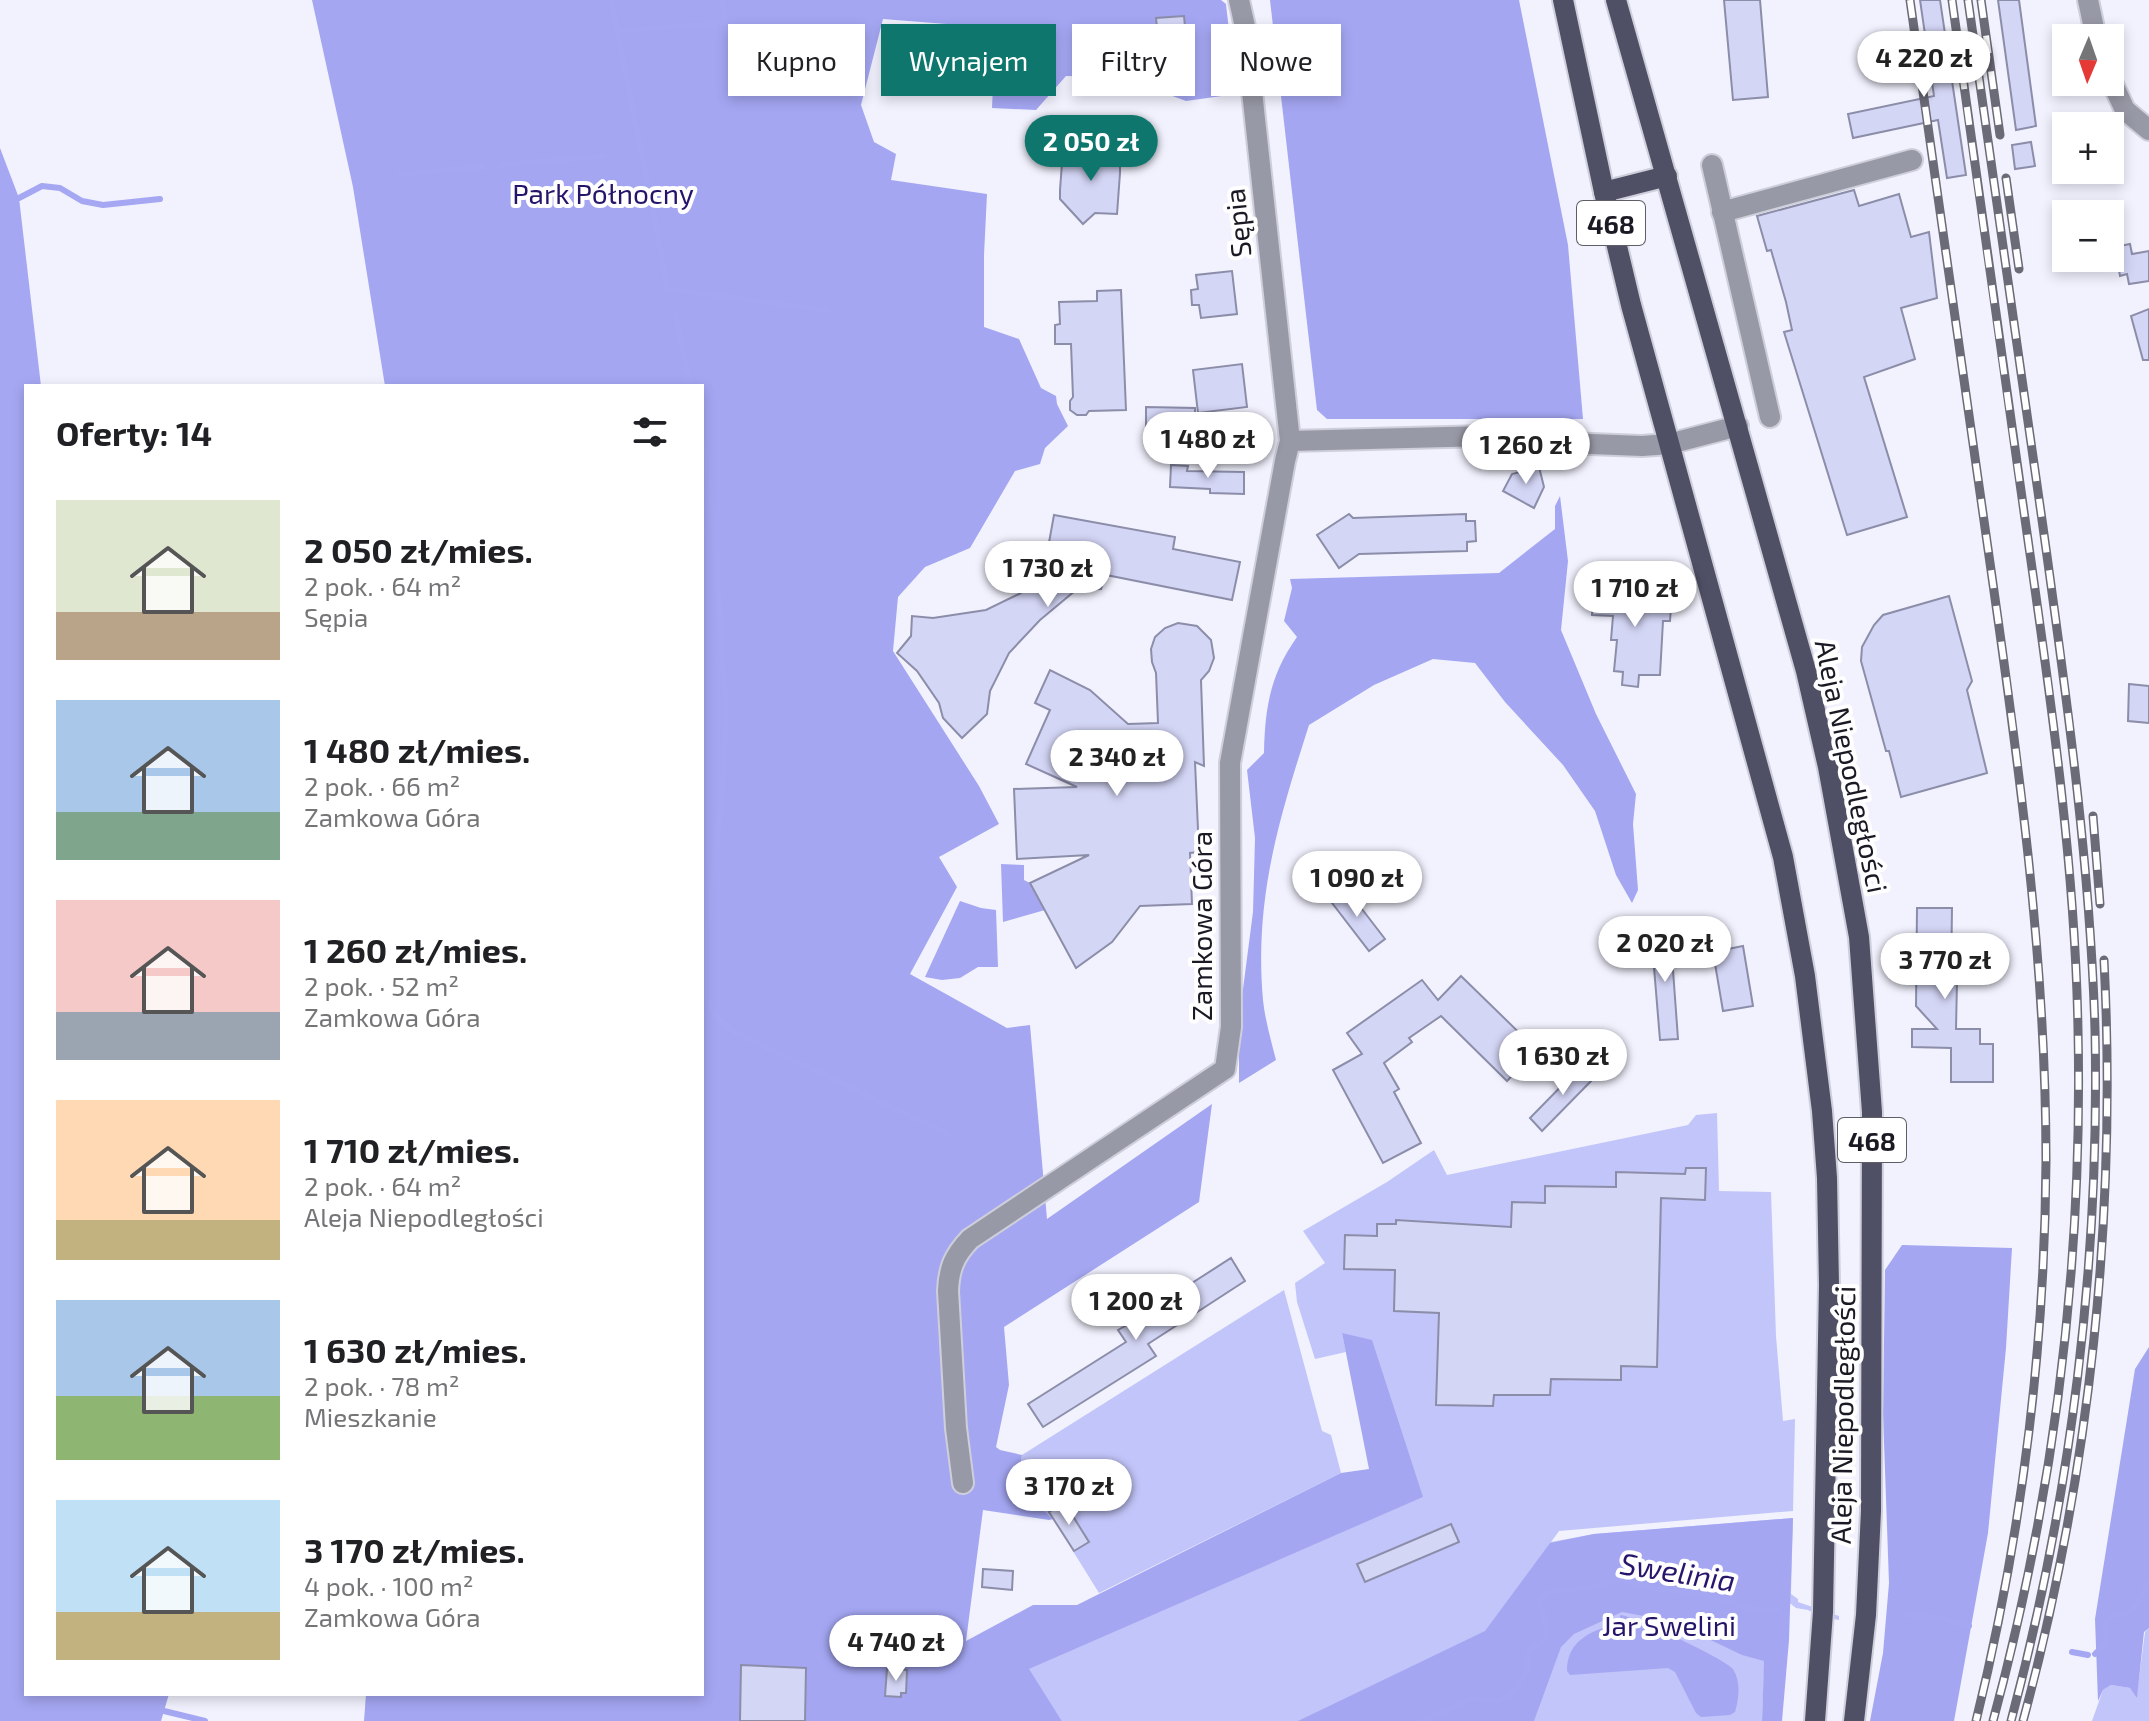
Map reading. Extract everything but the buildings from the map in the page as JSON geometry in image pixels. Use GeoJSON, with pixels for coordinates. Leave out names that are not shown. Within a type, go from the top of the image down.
{"type":"FeatureCollection","features":[{"type":"Feature","properties":{"kind":"main road","name":"Aleja Niepodległości"},"geometry":{"type":"LineString","coordinates":[[1563,0],[1631,305],[1783,857],[1814,1039],[1827,1178],[1828,1270],[1823,1612],[1815,1721]]}},
{"type":"Feature","properties":{"kind":"main road","name":"Aleja Niepodległości"},"geometry":{"type":"LineString","coordinates":[[1616,0],[1806,671],[1828,767],[1859,937],[1872,1112],[1871,1511],[1866,1615],[1854,1721]]}},
{"type":"Feature","properties":{"kind":"main road"},"geometry":{"type":"LineString","coordinates":[[1604,192],[1667,176]]}},
{"type":"Feature","properties":{"kind":"street","name":"Sępia"},"geometry":{"type":"LineString","coordinates":[[1239,0],[1245,27],[1290,441]]}},
{"type":"Feature","properties":{"kind":"street"},"geometry":{"type":"LineString","coordinates":[[2088,0],[2093,24]]}},
{"type":"Feature","properties":{"kind":"street"},"geometry":{"type":"LineString","coordinates":[[2118,96],[2125,110],[2149,130]]}},
{"type":"Feature","properties":{"kind":"street"},"geometry":{"type":"LineString","coordinates":[[1722,212],[1912,160]]}},
{"type":"Feature","properties":{"kind":"street"},"geometry":{"type":"LineString","coordinates":[[1712,165],[1770,417]]}},
{"type":"Feature","properties":{"kind":"street"},"geometry":{"type":"LineString","coordinates":[[1290,441],[1486,436],[1553,443],[1642,446],[1669,444],[1738,426]]}},
{"type":"Feature","properties":{"kind":"street","name":"Zamkowa Góra"},"geometry":{"type":"LineString","coordinates":[[963,1483],[948,1291],[950,1269],[956,1255],[970,1239],[1225,1069],[1231,1027],[1230,763],[1290,441]]}},
{"type":"Feature","properties":{"kind":"green space","name":"Park Północny"},"geometry":{"type":"Polygon","coordinates":[[[312,0],[1221,0],[1226,4],[1228,24],[1211,24],[1211,96],[1222,96],[1186,101],[1172,96],[1195,96],[1195,24],[1072,24],[1072,76],[1066,76],[1056,87],[1056,24],[946,24],[883,19],[865,89],[865,24],[728,24],[728,96],[863,96],[861,105],[874,142],[896,154],[891,180],[987,194],[984,327],[1019,339],[1041,388],[1056,396],[1068,426],[1045,448],[1040,464],[1015,471],[970,548],[925,567],[898,597],[893,651],[979,786],[999,824],[939,857],[957,887],[910,974],[1007,1028],[1030,1025],[1047,1219],[1212,1104],[1199,1202],[1004,1327],[1009,1385],[996,1447],[1022,1455],[1017,1486],[1053,1519],[983,1510],[966,1641],[1033,1605],[1077,1605],[1341,1473],[1369,1469],[1342,1333],[1372,1340],[1423,1497],[1029,1669],[1062,1721],[364,1721],[366,1696],[704,1696],[704,384],[385,384],[353,187],[312,0]]]}},
{"type":"Feature","properties":{"kind":"green space"},"geometry":{"type":"Polygon","coordinates":[[[1270,0],[1519,0],[1568,245],[1583,419],[1327,419],[1317,410],[1281,96],[1341,96],[1341,24],[1273,24],[1270,0]]]}},
{"type":"Feature","properties":{"kind":"green space"},"geometry":{"type":"Polygon","coordinates":[[[993,96],[1048,96],[1036,110],[992,108],[993,96]]]}},
{"type":"Feature","properties":{"kind":"green space"},"geometry":{"type":"Polygon","coordinates":[[[1560,496],[1568,561],[1561,630],[1596,714],[1636,794],[1633,824],[1638,890],[1632,903],[1616,875],[1595,811],[1563,765],[1505,702],[1475,663],[1433,659],[1374,685],[1309,725],[1271,860],[1262,928],[1263,1000],[1276,1060],[1239,1083],[1239,1020],[1253,912],[1255,838],[1247,770],[1264,753],[1271,692],[1281,665],[1297,637],[1284,621],[1292,588],[1290,579],[1499,573],[1555,529],[1555,506],[1560,496]]]}},
{"type":"Feature","properties":{"kind":"green space"},"geometry":{"type":"Polygon","coordinates":[[[1717,1113],[1719,1191],[1771,1192],[1776,1336],[1783,1421],[1795,1419],[1793,1511],[1559,1531],[1551,1542],[1594,1534],[1793,1518],[1791,1594],[1798,1602],[1839,1616],[1839,1620],[1796,1608],[1782,1597],[1767,1595],[1762,1721],[1062,1721],[1028,1669],[1422,1497],[1342,1333],[1346,1352],[1315,1359],[1297,1302],[1295,1283],[1325,1263],[1303,1231],[1387,1182],[1434,1150],[1447,1175],[1688,1125],[1696,1115],[1717,1113]]]}},
{"type":"Feature","properties":{"kind":"green space"},"geometry":{"type":"Polygon","coordinates":[[[1902,1245],[2012,1248],[2006,1348],[1988,1533],[1954,1721],[1870,1721],[1883,1653],[1889,1583],[1883,1414],[1885,1270],[1902,1245]]]}},
{"type":"Feature","properties":{"kind":"green space"},"geometry":{"type":"Polygon","coordinates":[[[1284,1290],[1322,1431],[1331,1435],[1341,1473],[1099,1593],[1053,1519],[1017,1486],[1022,1455],[1284,1290]]]}},
{"type":"Feature","properties":{"kind":"green space"},"geometry":{"type":"Polygon","coordinates":[[[2149,1347],[2149,1628],[2144,1632],[2137,1698],[2130,1688],[2111,1685],[2103,1690],[2098,1701],[2095,1619],[2135,1369],[2149,1347]]]}},
{"type":"Feature","properties":{"kind":"green space","name":"Jar Swelini"},"geometry":{"type":"Polygon","coordinates":[[[1793,1518],[1789,1640],[1782,1721],[1762,1721],[1764,1661],[1742,1655],[1671,1621],[1622,1612],[1574,1634],[1561,1647],[1534,1721],[1298,1721],[1485,1631],[1550,1543],[1594,1534],[1793,1518]]]}},
{"type":"Feature","properties":{"kind":"green space"},"geometry":{"type":"Polygon","coordinates":[[[2149,1628],[2149,1721],[2092,1721],[2103,1690],[2111,1685],[2130,1688],[2137,1694],[2145,1632],[2149,1628]]]}},
{"type":"Feature","properties":{"kind":"shaded area"},"geometry":{"type":"Polygon","coordinates":[[[0,148],[19,198],[41,384],[24,384],[24,1696],[168,1696],[161,1721],[0,1721],[0,148]]]}},
{"type":"Feature","properties":{"kind":"shaded area"},"geometry":{"type":"Polygon","coordinates":[[[1001,864],[1024,865],[1024,880],[1030,883],[1045,910],[1003,922],[1001,864]]]}},
{"type":"Feature","properties":{"kind":"shaded area"},"geometry":{"type":"Polygon","coordinates":[[[960,901],[996,910],[998,967],[978,967],[960,978],[942,980],[925,977],[960,901]]]}},
{"type":"Feature","properties":{"kind":"shaded area"},"geometry":{"type":"Polygon","coordinates":[[[1620,1615],[1678,1638],[1733,1669],[1738,1690],[1735,1712],[1701,1717],[1675,1672],[1668,1668],[1570,1675],[1567,1671],[1571,1651],[1591,1633],[1620,1623],[1620,1615]]]}},
{"type":"Feature","properties":{"kind":"waterway"},"geometry":{"type":"LineString","coordinates":[[611,0],[668,289],[827,310]]}},
{"type":"Feature","properties":{"kind":"waterway"},"geometry":{"type":"LineString","coordinates":[[617,31],[725,23],[723,0]]}},
{"type":"Feature","properties":{"kind":"waterway"},"geometry":{"type":"LineString","coordinates":[[500,165],[604,156]]}},
{"type":"Feature","properties":{"kind":"waterway"},"geometry":{"type":"LineString","coordinates":[[400,174],[483,167]]}},
{"type":"Feature","properties":{"kind":"waterway"},"geometry":{"type":"LineString","coordinates":[[19,198],[42,186],[60,188],[82,201],[103,205],[160,199]]}},
{"type":"Feature","properties":{"kind":"waterway"},"geometry":{"type":"LineString","coordinates":[[675,314],[690,384]]}},
{"type":"Feature","properties":{"kind":"waterway"},"geometry":{"type":"LineString","coordinates":[[704,454],[713,510],[726,708],[723,785],[704,982]]}},
{"type":"Feature","properties":{"kind":"waterway"},"geometry":{"type":"LineString","coordinates":[[704,982],[709,1007],[719,1020],[736,1033],[949,1134]]}},
{"type":"Feature","properties":{"kind":"waterway","name":"Swelinia"},"geometry":{"type":"LineString","coordinates":[[1422,1721],[1471,1699],[1500,1701],[1510,1695],[1527,1672],[1530,1650],[1548,1633],[1540,1604],[1543,1596],[1553,1591],[1595,1587],[1621,1579],[1653,1589],[1699,1593],[1757,1610],[1777,1610]]}},
{"type":"Feature","properties":{"kind":"waterway","name":"Swelinia"},"geometry":{"type":"LineString","coordinates":[[2095,1654],[2106,1643],[2108,1620],[2133,1609],[2149,1581]]}},
{"type":"Feature","properties":{"kind":"waterway","name":"Swelinia"},"geometry":{"type":"LineString","coordinates":[[1907,1615],[1938,1618],[1969,1626]]}},
{"type":"Feature","properties":{"kind":"waterway","name":"Swelinia"},"geometry":{"type":"LineString","coordinates":[[2072,1652],[2088,1655]]}},
{"type":"Feature","properties":{"kind":"waterway","name":"Swelinia"},"geometry":{"type":"LineString","coordinates":[[164,1711],[205,1721]]}},
{"type":"Feature","properties":{"kind":"railway"},"geometry":{"type":"LineString","coordinates":[[1910,0],[2021,791],[2036,938],[2045,1086],[2045,1231],[2028,1443],[2006,1583],[1976,1721]]}},
{"type":"Feature","properties":{"kind":"railway"},"geometry":{"type":"LineString","coordinates":[[1952,0],[2059,774],[2072,902],[2078,1030],[2075,1205],[2060,1378],[2033,1551],[1993,1721]]}},
{"type":"Feature","properties":{"kind":"railway"},"geometry":{"type":"LineString","coordinates":[[1968,0],[2068,715],[2088,904],[2095,1030],[2092,1204],[2077,1378],[2050,1551],[2011,1721]]}},
{"type":"Feature","properties":{"kind":"railway"},"geometry":{"type":"LineString","coordinates":[[1981,0],[2000,135]]}},
{"type":"Feature","properties":{"kind":"railway"},"geometry":{"type":"LineString","coordinates":[[2006,178],[2019,269]]}},
{"type":"Feature","properties":{"kind":"railway"},"geometry":{"type":"LineString","coordinates":[[2093,816],[2100,904]]}},
{"type":"Feature","properties":{"kind":"railway"},"geometry":{"type":"LineString","coordinates":[[2023,1721],[2066,1534],[2094,1344],[2106,1152],[2104,960]]}}]}
